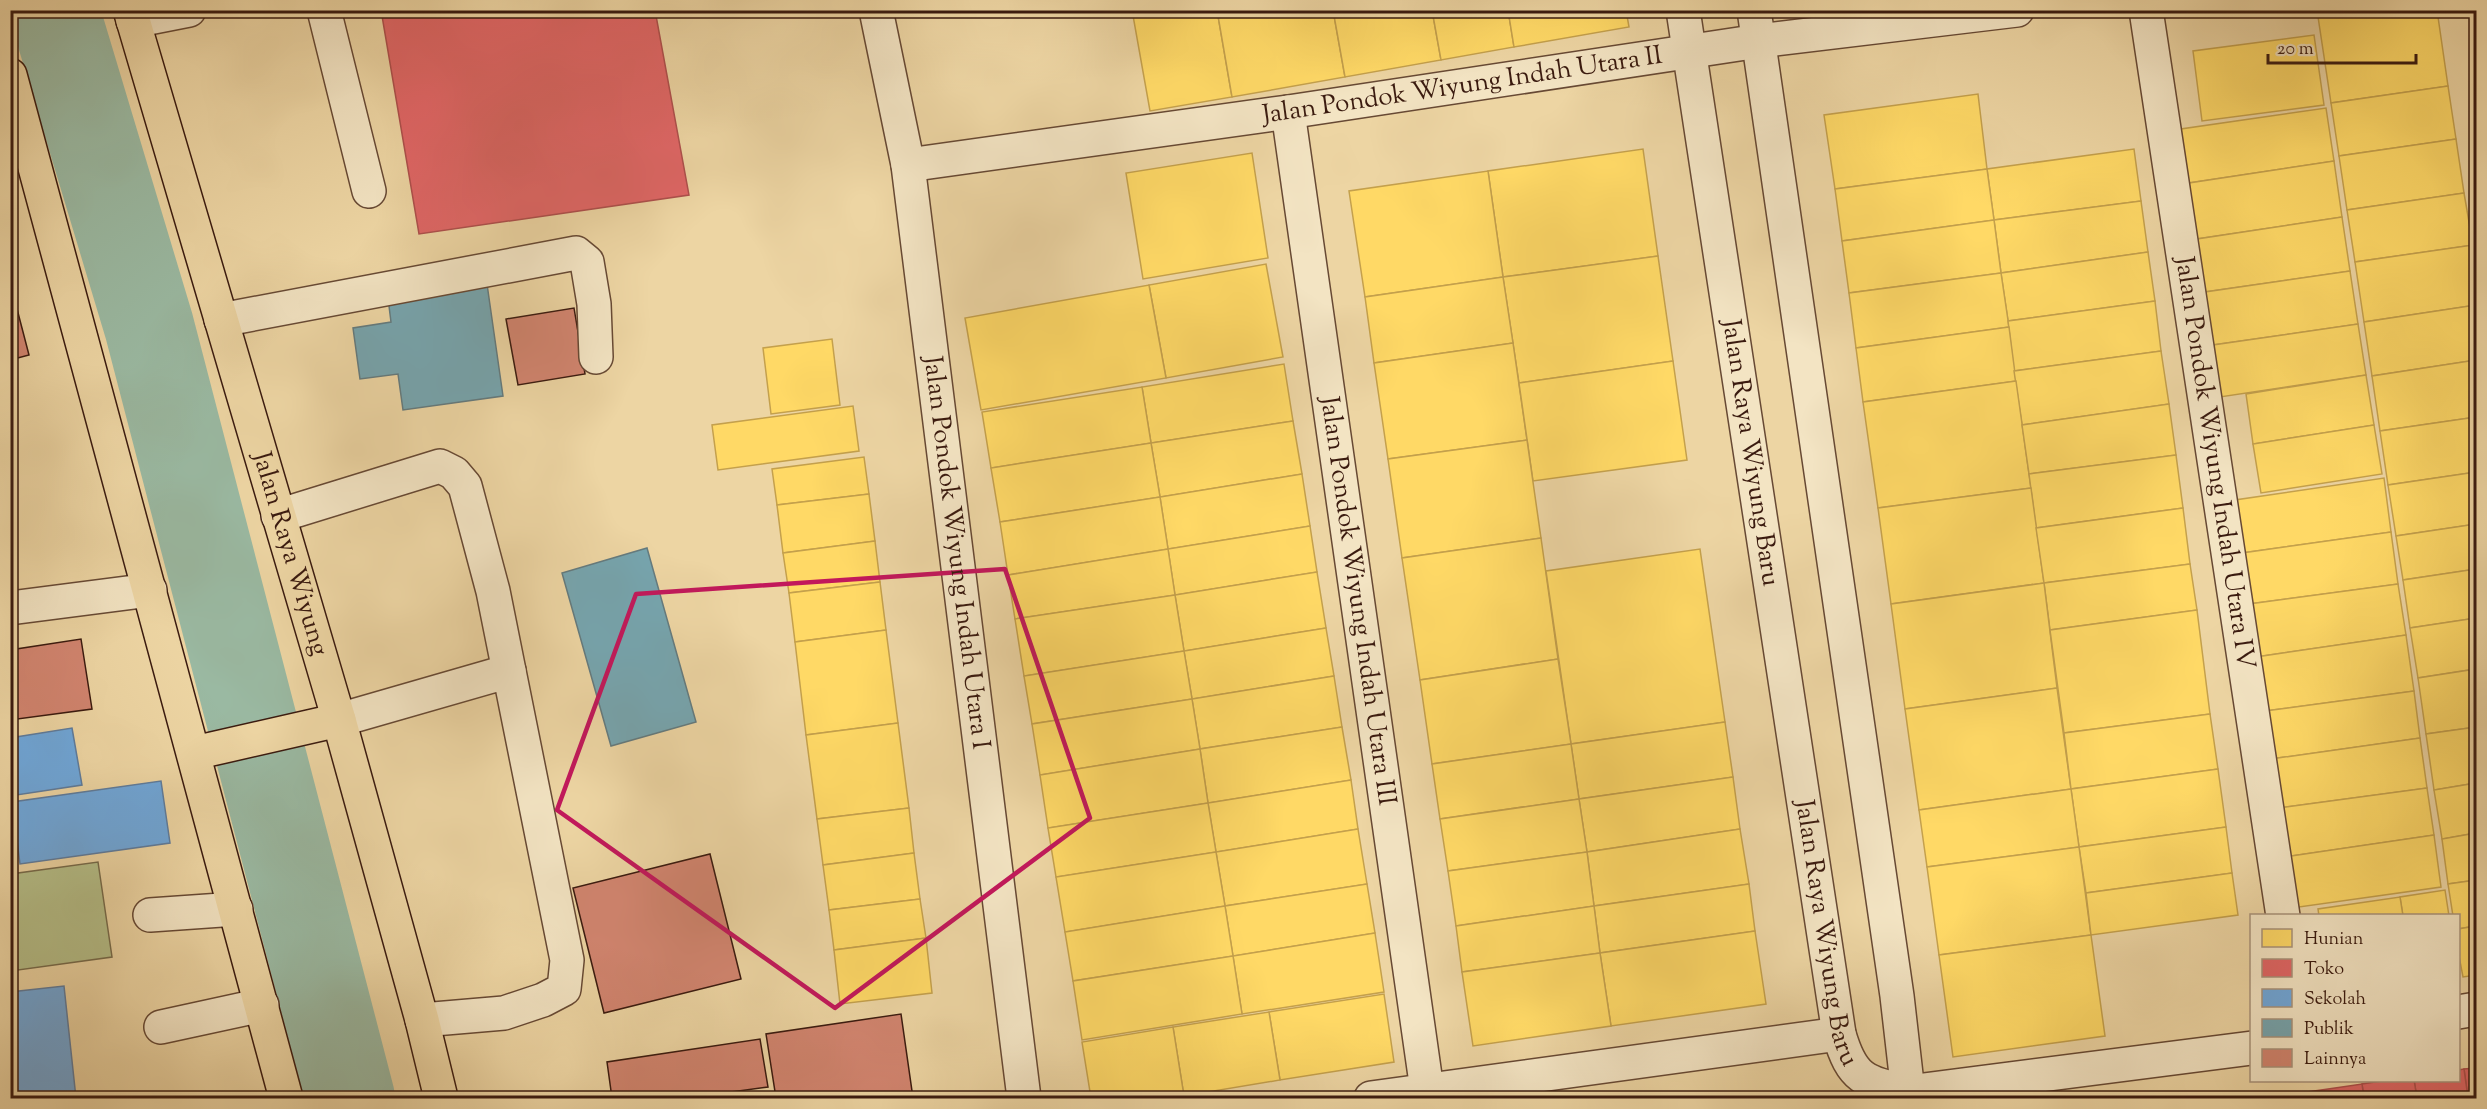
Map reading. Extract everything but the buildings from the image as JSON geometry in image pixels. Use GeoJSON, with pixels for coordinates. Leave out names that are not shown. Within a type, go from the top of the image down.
{"type":"FeatureCollection","features":[{"type":"Feature","properties":{"kind":"main road","name":"Jalan Raya Wiyung"},"geometry":{"type":"LineString","coordinates":[[131,16],[278,516],[325,723],[422,1020],[441,1098]]}},
{"type":"Feature","properties":{"kind":"main road"},"geometry":{"type":"LineString","coordinates":[[10,75],[150,590],[209,750],[236,909],[286,1098]]}},
{"type":"Feature","properties":{"kind":"main road"},"geometry":{"type":"LineString","coordinates":[[209,750],[325,723]]}},
{"type":"Feature","properties":{"kind":"street"},"geometry":{"type":"LineString","coordinates":[[131,16],[189,10]]}},
{"type":"Feature","properties":{"kind":"street"},"geometry":{"type":"LineString","coordinates":[[324,10],[369,191]]}},
{"type":"Feature","properties":{"kind":"street","name":"Jalan Pondok Wiyung Indah Utara I"},"geometry":{"type":"LineString","coordinates":[[876,10],[908,165],[1024,1098]]}},
{"type":"Feature","properties":{"kind":"street","name":"Jalan Raya Wiyung Baru"},"geometry":{"type":"LineString","coordinates":[[1683,10],[1839,1034],[1846,1058],[1858,1072],[1870,1081],[1908,1092],[1897,996],[1756,26]]}},
{"type":"Feature","properties":{"kind":"street","name":"Jalan Pondok Wiyung Indah Utara II"},"geometry":{"type":"LineString","coordinates":[[908,165],[1288,112],[1688,51],[1756,26],[2017,10]]}},
{"type":"Feature","properties":{"kind":"street","name":"Jalan Pondok Wiyung Indah Utara IV"},"geometry":{"type":"LineString","coordinates":[[2146,10],[2283,914]]}},
{"type":"Feature","properties":{"kind":"street","name":"Jalan Pondok Wiyung Indah Utara III"},"geometry":{"type":"LineString","coordinates":[[1288,112],[1426,1090]]}},
{"type":"Feature","properties":{"kind":"street"},"geometry":{"type":"LineString","coordinates":[[220,320],[576,253],[587,262],[594,304],[596,357]]}},
{"type":"Feature","properties":{"kind":"street"},"geometry":{"type":"LineString","coordinates":[[278,516],[440,466],[454,473],[465,486],[493,591],[567,960],[564,988],[543,1000],[504,1013],[422,1020]]}},
{"type":"Feature","properties":{"kind":"street"},"geometry":{"type":"LineString","coordinates":[[10,608],[150,590]]}},
{"type":"Feature","properties":{"kind":"street"},"geometry":{"type":"LineString","coordinates":[[325,723],[509,671]]}},
{"type":"Feature","properties":{"kind":"street"},"geometry":{"type":"LineString","coordinates":[[150,915],[236,909]]}},
{"type":"Feature","properties":{"kind":"street"},"geometry":{"type":"LineString","coordinates":[[161,1027],[262,1005]]}},
{"type":"Feature","properties":{"kind":"street"},"geometry":{"type":"LineString","coordinates":[[2460,1012],[2476,1009]]}},
{"type":"Feature","properties":{"kind":"street"},"geometry":{"type":"LineString","coordinates":[[1371,1098],[1839,1034]]}},
{"type":"Feature","properties":{"kind":"street"},"geometry":{"type":"LineString","coordinates":[[1908,1092],[2250,1048]]}},
{"type":"Feature","properties":{"kind":"highlighted area"},"geometry":{"type":"Polygon","coordinates":[[[1005,569],[1090,818],[835,1008],[557,810],[636,594],[1005,569]]]}},
{"type":"Feature","properties":{"kind":"green space"},"geometry":{"type":"Polygon","coordinates":[[[98,862],[112,957],[11,971],[11,874],[98,862]]]}},
{"type":"Feature","properties":{"kind":"waterway"},"geometry":{"type":"LineString","coordinates":[[54,10],[149,326],[350,1098]]}}]}
